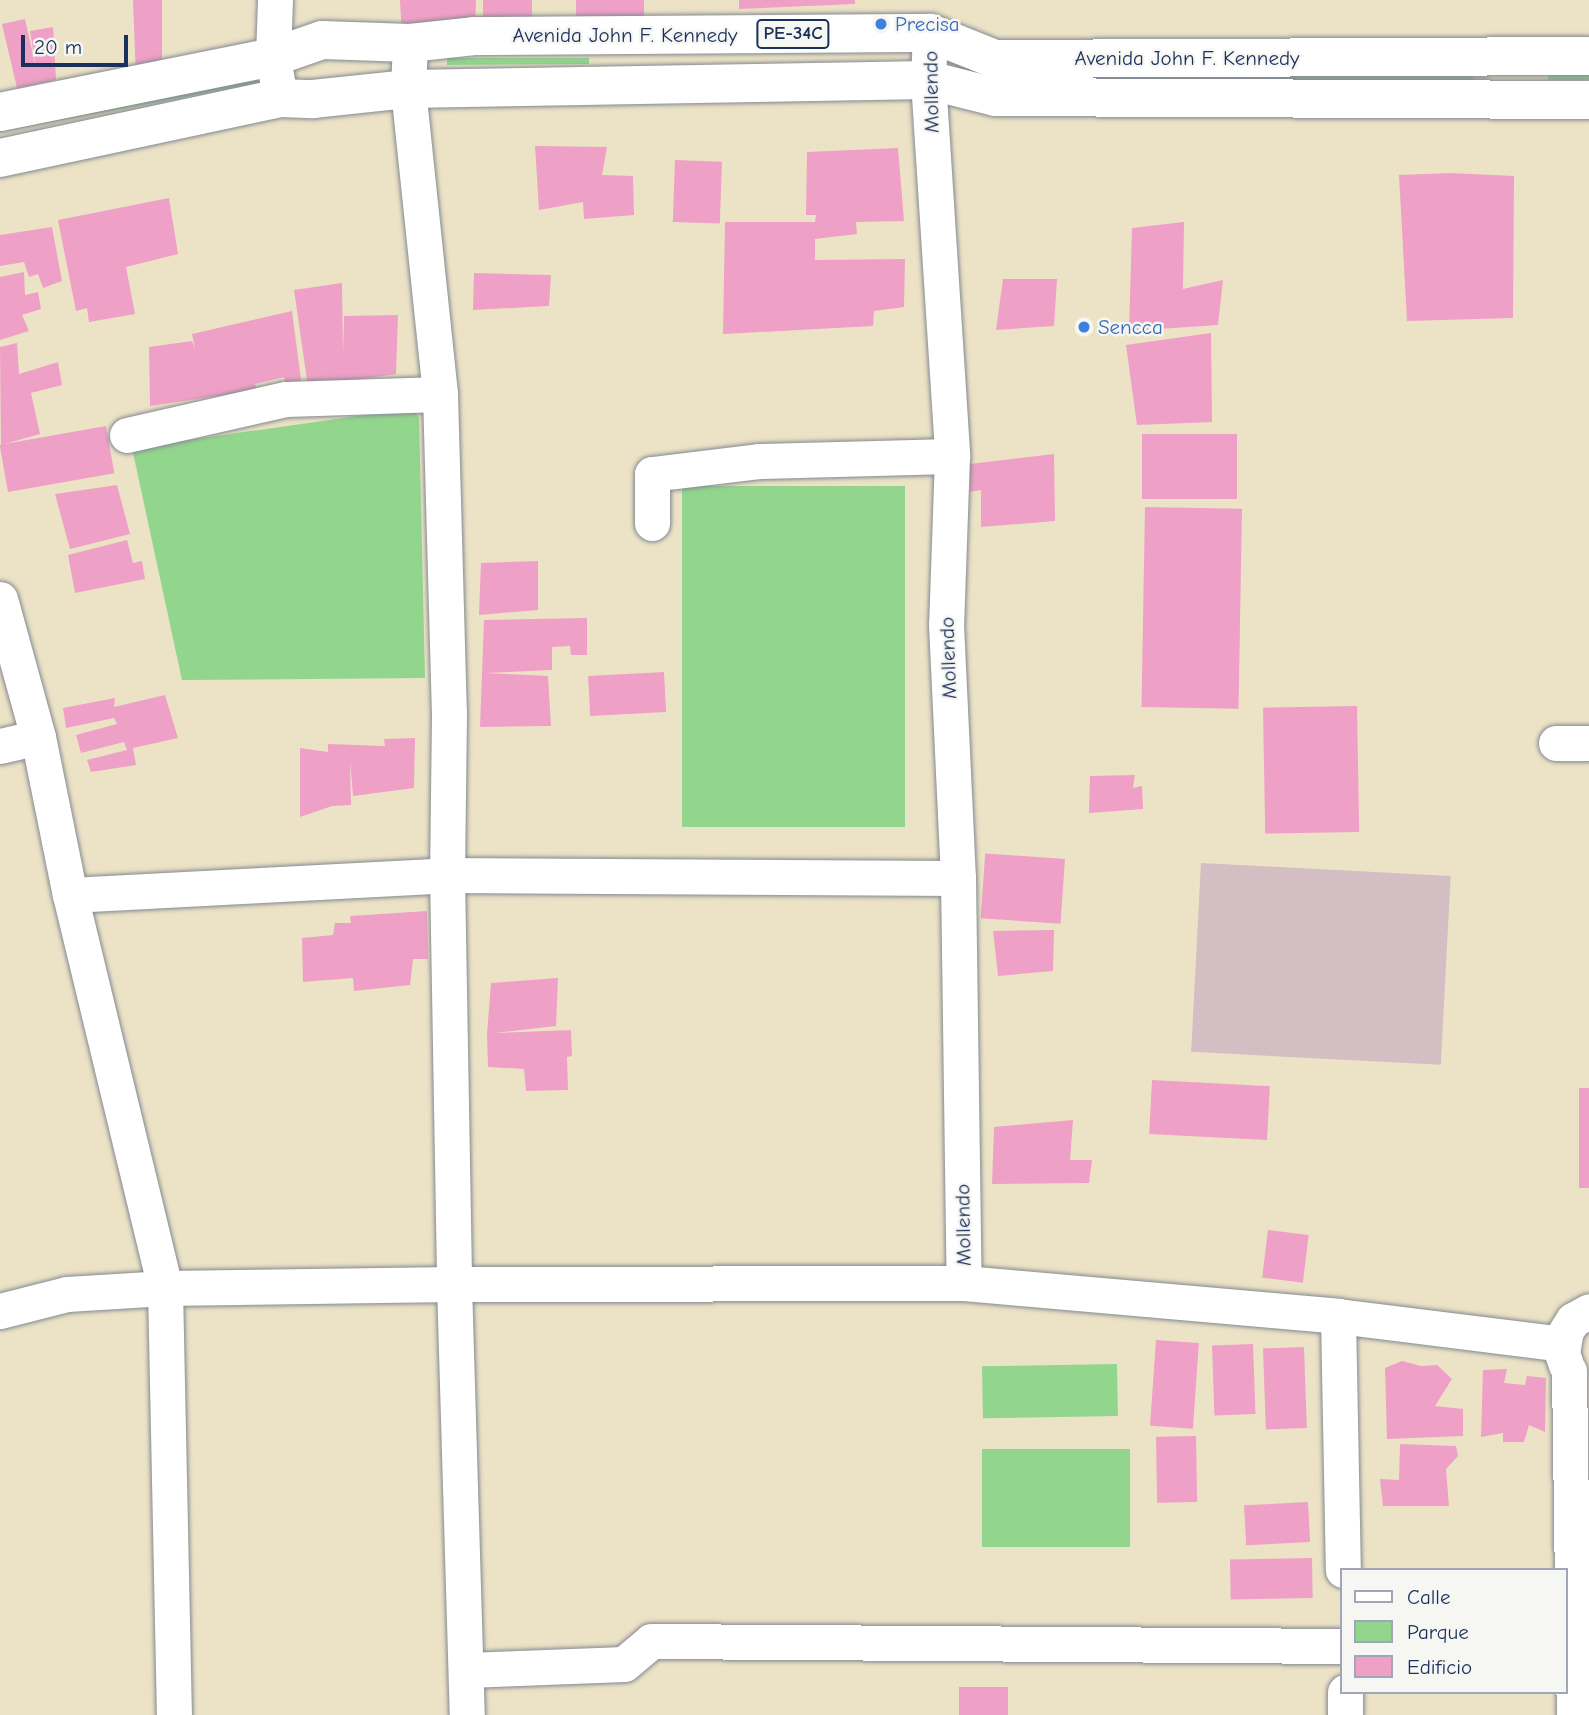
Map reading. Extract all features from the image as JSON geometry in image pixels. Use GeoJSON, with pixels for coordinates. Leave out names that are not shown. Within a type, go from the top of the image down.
{"type":"FeatureCollection","features":[{"type":"Feature","properties":{"kind":"main road","name":"Avenida John F. Kennedy"},"geometry":{"type":"LineString","coordinates":[[0,112],[273,57],[322,40],[410,43],[474,36],[930,33],[995,59],[1589,56]]}},
{"type":"Feature","properties":{"kind":"main road"},"geometry":{"type":"LineString","coordinates":[[1503,99],[1505,56]]}},
{"type":"Feature","properties":{"kind":"main road"},"geometry":{"type":"LineString","coordinates":[[1189,98],[1190,57]]}},
{"type":"Feature","properties":{"kind":"main road","name":"Avenida John F. Kennedy"},"geometry":{"type":"LineString","coordinates":[[0,158],[280,97],[313,99],[408,89],[928,80],[995,97],[1589,100]]}},
{"type":"Feature","properties":{"kind":"street"},"geometry":{"type":"LineString","coordinates":[[275,0],[273,57],[280,97]]}},
{"type":"Feature","properties":{"kind":"street","name":"Mollendo"},"geometry":{"type":"LineString","coordinates":[[930,33],[928,80],[952,456],[946,624],[958,878],[964,1283]]}},
{"type":"Feature","properties":{"kind":"street"},"geometry":{"type":"LineString","coordinates":[[410,43],[408,89],[440,394],[449,713],[447,875],[454,1284],[467,1715]]}},
{"type":"Feature","properties":{"kind":"street"},"geometry":{"type":"LineString","coordinates":[[127,435],[286,399],[440,394]]}},
{"type":"Feature","properties":{"kind":"street"},"geometry":{"type":"LineString","coordinates":[[652,523],[652,474],[760,461],[952,456]]}},
{"type":"Feature","properties":{"kind":"street"},"geometry":{"type":"LineString","coordinates":[[0,599],[38,737],[70,895],[164,1289],[174,1715]]}},
{"type":"Feature","properties":{"kind":"street"},"geometry":{"type":"LineString","coordinates":[[0,746],[38,737]]}},
{"type":"Feature","properties":{"kind":"street"},"geometry":{"type":"LineString","coordinates":[[70,895],[447,875],[958,878]]}},
{"type":"Feature","properties":{"kind":"street"},"geometry":{"type":"LineString","coordinates":[[0,1311],[67,1294],[164,1289],[454,1284],[964,1283],[1338,1316],[1573,1367]]}},
{"type":"Feature","properties":{"kind":"street"},"geometry":{"type":"LineString","coordinates":[[1574,1715],[1571,1478],[1573,1320],[1589,1311]]}},
{"type":"Feature","properties":{"kind":"street"},"geometry":{"type":"LineString","coordinates":[[1338,1316],[1343,1568]]}},
{"type":"Feature","properties":{"kind":"street"},"geometry":{"type":"LineString","coordinates":[[1571,1478],[1589,1445]]}},
{"type":"Feature","properties":{"kind":"street"},"geometry":{"type":"LineString","coordinates":[[467,1670],[624,1664],[651,1641],[1340,1646]]}},
{"type":"Feature","properties":{"kind":"street"},"geometry":{"type":"LineString","coordinates":[[1345,1694],[1345,1715]]}},
{"type":"Feature","properties":{"kind":"shaded area"},"geometry":{"type":"Polygon","coordinates":[[[1201,863],[1451,876],[1441,1065],[1191,1052],[1201,863]]]}},
{"type":"Feature","properties":{"kind":"green space"},"geometry":{"type":"Polygon","coordinates":[[[447,58],[589,58],[589,64],[447,65],[447,58]]]}},
{"type":"Feature","properties":{"kind":"green space"},"geometry":{"type":"Polygon","coordinates":[[[1548,72],[1589,72],[1589,80],[1548,80],[1548,72]]]}},
{"type":"Feature","properties":{"kind":"green space"},"geometry":{"type":"Polygon","coordinates":[[[266,73],[268,81],[0,132],[0,122],[266,73]]]}},
{"type":"Feature","properties":{"kind":"green space"},"geometry":{"type":"Polygon","coordinates":[[[1284,74],[1473,74],[1473,80],[1284,80],[1284,74]]]}},
{"type":"Feature","properties":{"kind":"green space"},"geometry":{"type":"Polygon","coordinates":[[[413,408],[419,418],[425,678],[182,680],[132,448],[413,408]]]}},
{"type":"Feature","properties":{"kind":"green space"},"geometry":{"type":"Polygon","coordinates":[[[682,486],[905,486],[905,827],[682,827],[682,486]]]}},
{"type":"Feature","properties":{"kind":"green space"},"geometry":{"type":"Polygon","coordinates":[[[1117,1364],[1118,1416],[983,1418],[982,1366],[1117,1364]]]}},
{"type":"Feature","properties":{"kind":"green space"},"geometry":{"type":"Polygon","coordinates":[[[982,1449],[1130,1449],[1130,1547],[982,1547],[982,1449]]]}},
{"type":"Feature","properties":{"kind":"building"},"geometry":{"type":"Polygon","coordinates":[[[133,0],[162,0],[162,72],[136,77],[133,0]]]}},
{"type":"Feature","properties":{"kind":"building"},"geometry":{"type":"Polygon","coordinates":[[[400,0],[476,0],[475,33],[402,37],[400,0]]]}},
{"type":"Feature","properties":{"kind":"building"},"geometry":{"type":"Polygon","coordinates":[[[483,0],[532,0],[532,25],[483,25],[483,0]]]}},
{"type":"Feature","properties":{"kind":"building"},"geometry":{"type":"Polygon","coordinates":[[[576,0],[644,0],[644,31],[576,31],[576,0]]]}},
{"type":"Feature","properties":{"kind":"building"},"geometry":{"type":"Polygon","coordinates":[[[739,0],[855,0],[855,4],[739,9],[739,0]]]}},
{"type":"Feature","properties":{"kind":"building"},"geometry":{"type":"Polygon","coordinates":[[[25,19],[36,68],[30,31],[53,27],[56,80],[17,88],[2,24],[25,19]]]}},
{"type":"Feature","properties":{"kind":"building"},"geometry":{"type":"Polygon","coordinates":[[[535,146],[607,147],[602,175],[633,176],[634,215],[584,219],[583,202],[539,210],[535,146]]]}},
{"type":"Feature","properties":{"kind":"building"},"geometry":{"type":"Polygon","coordinates":[[[898,148],[904,221],[856,222],[857,234],[815,239],[815,260],[905,259],[904,307],[874,311],[873,326],[723,334],[725,222],[815,222],[816,215],[806,215],[807,152],[898,148]]]}},
{"type":"Feature","properties":{"kind":"building"},"geometry":{"type":"Polygon","coordinates":[[[675,160],[722,162],[720,224],[673,222],[675,160]]]}},
{"type":"Feature","properties":{"kind":"building"},"geometry":{"type":"Polygon","coordinates":[[[1450,173],[1514,176],[1513,318],[1407,321],[1399,175],[1450,173]]]}},
{"type":"Feature","properties":{"kind":"building"},"geometry":{"type":"Polygon","coordinates":[[[169,198],[178,254],[126,267],[135,314],[89,322],[87,308],[76,311],[58,220],[169,198]]]}},
{"type":"Feature","properties":{"kind":"building"},"geometry":{"type":"Polygon","coordinates":[[[1184,222],[1183,289],[1223,280],[1218,325],[1129,331],[1132,228],[1184,222]]]}},
{"type":"Feature","properties":{"kind":"building"},"geometry":{"type":"Polygon","coordinates":[[[52,227],[62,281],[43,288],[38,274],[29,277],[24,262],[0,266],[0,235],[52,227]]]}},
{"type":"Feature","properties":{"kind":"building"},"geometry":{"type":"Polygon","coordinates":[[[24,272],[25,295],[38,292],[41,309],[22,315],[29,331],[0,340],[0,277],[24,272]]]}},
{"type":"Feature","properties":{"kind":"building"},"geometry":{"type":"Polygon","coordinates":[[[474,273],[551,275],[549,306],[473,310],[474,273]]]}},
{"type":"Feature","properties":{"kind":"building"},"geometry":{"type":"Polygon","coordinates":[[[1003,279],[1057,279],[1054,326],[996,330],[1003,279]]]}},
{"type":"Feature","properties":{"kind":"building"},"geometry":{"type":"Polygon","coordinates":[[[342,283],[343,354],[344,316],[398,315],[396,374],[308,387],[294,290],[342,283]]]}},
{"type":"Feature","properties":{"kind":"building"},"geometry":{"type":"Polygon","coordinates":[[[292,311],[301,380],[286,386],[284,377],[255,384],[257,390],[150,406],[149,347],[192,341],[195,349],[192,334],[292,311]]]}},
{"type":"Feature","properties":{"kind":"building"},"geometry":{"type":"Polygon","coordinates":[[[1211,333],[1212,422],[1137,425],[1126,345],[1211,333]]]}},
{"type":"Feature","properties":{"kind":"building"},"geometry":{"type":"Polygon","coordinates":[[[17,343],[19,374],[58,362],[62,385],[31,393],[40,434],[1,445],[0,347],[17,343]]]}},
{"type":"Feature","properties":{"kind":"building"},"geometry":{"type":"Polygon","coordinates":[[[106,426],[114,473],[8,492],[0,445],[106,426]]]}},
{"type":"Feature","properties":{"kind":"building"},"geometry":{"type":"Polygon","coordinates":[[[1142,434],[1237,434],[1237,499],[1142,499],[1142,434]]]}},
{"type":"Feature","properties":{"kind":"building"},"geometry":{"type":"Polygon","coordinates":[[[1054,454],[1055,521],[981,527],[981,490],[970,492],[970,464],[1054,454]]]}},
{"type":"Feature","properties":{"kind":"building"},"geometry":{"type":"Polygon","coordinates":[[[117,485],[130,534],[70,549],[55,494],[117,485]]]}},
{"type":"Feature","properties":{"kind":"building"},"geometry":{"type":"Polygon","coordinates":[[[1145,507],[1242,509],[1238,709],[1142,707],[1145,507]]]}},
{"type":"Feature","properties":{"kind":"building"},"geometry":{"type":"Polygon","coordinates":[[[127,540],[133,563],[142,561],[145,579],[75,593],[68,555],[127,540]]]}},
{"type":"Feature","properties":{"kind":"building"},"geometry":{"type":"Polygon","coordinates":[[[538,561],[538,610],[479,615],[481,563],[538,561]]]}},
{"type":"Feature","properties":{"kind":"building"},"geometry":{"type":"Polygon","coordinates":[[[587,618],[587,655],[571,655],[570,646],[552,647],[552,670],[486,673],[548,676],[551,726],[480,727],[484,620],[587,618]]]}},
{"type":"Feature","properties":{"kind":"building"},"geometry":{"type":"Polygon","coordinates":[[[664,672],[666,712],[590,716],[588,676],[664,672]]]}},
{"type":"Feature","properties":{"kind":"building"},"geometry":{"type":"Polygon","coordinates":[[[165,695],[178,738],[133,748],[136,765],[91,772],[87,760],[127,750],[124,742],[81,753],[76,735],[117,724],[114,718],[66,728],[63,708],[115,698],[114,707],[165,695]]]}},
{"type":"Feature","properties":{"kind":"building"},"geometry":{"type":"Polygon","coordinates":[[[1357,706],[1359,832],[1265,834],[1263,708],[1357,706]]]}},
{"type":"Feature","properties":{"kind":"building"},"geometry":{"type":"Polygon","coordinates":[[[415,738],[414,788],[353,796],[350,760],[351,805],[332,806],[300,817],[300,748],[328,752],[328,744],[385,746],[384,739],[415,738]]]}},
{"type":"Feature","properties":{"kind":"building"},"geometry":{"type":"Polygon","coordinates":[[[1135,775],[1133,788],[1142,786],[1143,809],[1089,813],[1090,776],[1135,775]]]}},
{"type":"Feature","properties":{"kind":"building"},"geometry":{"type":"Polygon","coordinates":[[[985,853],[1065,859],[1060,924],[981,918],[985,853]]]}},
{"type":"Feature","properties":{"kind":"building"},"geometry":{"type":"Polygon","coordinates":[[[427,911],[428,959],[413,959],[410,985],[354,991],[353,978],[303,982],[302,938],[333,935],[335,923],[351,923],[350,916],[427,911]]]}},
{"type":"Feature","properties":{"kind":"building"},"geometry":{"type":"Polygon","coordinates":[[[1054,930],[1053,971],[998,976],[993,931],[1054,930]]]}},
{"type":"Feature","properties":{"kind":"building"},"geometry":{"type":"Polygon","coordinates":[[[558,978],[556,1026],[494,1033],[571,1030],[572,1056],[567,1057],[568,1090],[526,1091],[524,1069],[488,1067],[487,1034],[491,983],[558,978]]]}},
{"type":"Feature","properties":{"kind":"building"},"geometry":{"type":"Polygon","coordinates":[[[1152,1080],[1270,1086],[1267,1140],[1149,1134],[1152,1080]]]}},
{"type":"Feature","properties":{"kind":"building"},"geometry":{"type":"Polygon","coordinates":[[[1579,1088],[1589,1088],[1589,1188],[1579,1188],[1579,1088]]]}},
{"type":"Feature","properties":{"kind":"building"},"geometry":{"type":"Polygon","coordinates":[[[1073,1120],[1070,1160],[1092,1160],[1089,1183],[992,1184],[994,1127],[1073,1120]]]}},
{"type":"Feature","properties":{"kind":"building"},"geometry":{"type":"Polygon","coordinates":[[[1268,1230],[1309,1235],[1303,1283],[1262,1278],[1268,1230]]]}},
{"type":"Feature","properties":{"kind":"building"},"geometry":{"type":"Polygon","coordinates":[[[1156,1340],[1199,1343],[1193,1429],[1150,1426],[1156,1340]]]}},
{"type":"Feature","properties":{"kind":"building"},"geometry":{"type":"Polygon","coordinates":[[[1253,1344],[1255,1414],[1214,1415],[1212,1345],[1253,1344]]]}},
{"type":"Feature","properties":{"kind":"building"},"geometry":{"type":"Polygon","coordinates":[[[1304,1347],[1307,1428],[1266,1429],[1263,1348],[1304,1347]]]}},
{"type":"Feature","properties":{"kind":"building"},"geometry":{"type":"Polygon","coordinates":[[[1402,1361],[1421,1366],[1437,1365],[1452,1379],[1435,1406],[1463,1409],[1463,1436],[1387,1439],[1385,1368],[1402,1361]]]}},
{"type":"Feature","properties":{"kind":"building"},"geometry":{"type":"Polygon","coordinates":[[[1507,1369],[1504,1383],[1525,1385],[1527,1376],[1546,1378],[1545,1432],[1529,1425],[1524,1442],[1503,1442],[1503,1433],[1481,1437],[1483,1370],[1507,1369]]]}},
{"type":"Feature","properties":{"kind":"building"},"geometry":{"type":"Polygon","coordinates":[[[1196,1436],[1197,1502],[1157,1503],[1156,1437],[1196,1436]]]}},
{"type":"Feature","properties":{"kind":"building"},"geometry":{"type":"Polygon","coordinates":[[[1400,1444],[1456,1446],[1458,1456],[1446,1469],[1449,1506],[1383,1506],[1380,1479],[1399,1480],[1400,1444]]]}},
{"type":"Feature","properties":{"kind":"building"},"geometry":{"type":"Polygon","coordinates":[[[1308,1502],[1310,1542],[1246,1545],[1244,1505],[1308,1502]]]}},
{"type":"Feature","properties":{"kind":"building"},"geometry":{"type":"Polygon","coordinates":[[[1312,1558],[1313,1598],[1231,1599],[1230,1559],[1312,1558]]]}},
{"type":"Feature","properties":{"kind":"building"},"geometry":{"type":"Polygon","coordinates":[[[959,1687],[1008,1687],[1008,1715],[959,1715],[959,1687]]]}},
{"type":"Feature","properties":{"kind":"place","name":"Precisa"},"geometry":{"type":"Point","coordinates":[881,24]}},
{"type":"Feature","properties":{"kind":"place","name":"Sencca"},"geometry":{"type":"Point","coordinates":[1084,327]}}]}
